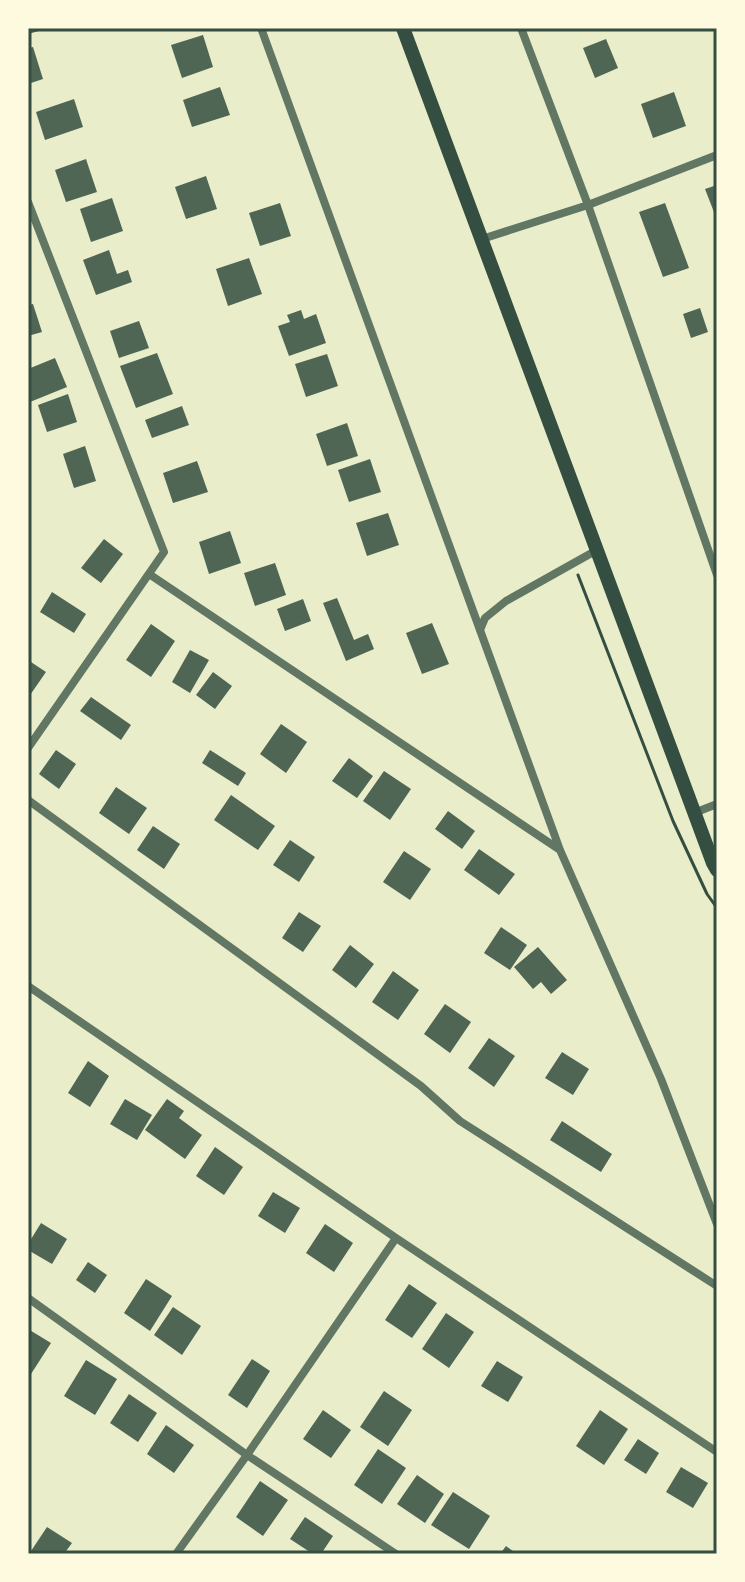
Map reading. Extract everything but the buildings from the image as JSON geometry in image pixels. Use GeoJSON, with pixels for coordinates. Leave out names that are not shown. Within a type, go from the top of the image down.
{"type":"FeatureCollection","features":[{"type":"Feature","properties":{"kind":"main road"},"geometry":{"type":"LineString","coordinates":[[403,28],[717,870]]}},
{"type":"Feature","properties":{"kind":"street"},"geometry":{"type":"LineString","coordinates":[[261,28],[560,850],[661,1079],[717,1224]]}},
{"type":"Feature","properties":{"kind":"street"},"geometry":{"type":"LineString","coordinates":[[521,28],[588,205],[717,575]]}},
{"type":"Feature","properties":{"kind":"street"},"geometry":{"type":"LineString","coordinates":[[482,239],[588,205],[717,155]]}},
{"type":"Feature","properties":{"kind":"street"},"geometry":{"type":"LineString","coordinates":[[28,202],[164,552],[28,748]]}},
{"type":"Feature","properties":{"kind":"street"},"geometry":{"type":"LineString","coordinates":[[480,630],[485,618],[506,601],[597,550]]}},
{"type":"Feature","properties":{"kind":"street"},"geometry":{"type":"LineString","coordinates":[[149,574],[560,850]]}},
{"type":"Feature","properties":{"kind":"street"},"geometry":{"type":"LineString","coordinates":[[28,800],[408,1077],[460,1121],[717,1286]]}},
{"type":"Feature","properties":{"kind":"street"},"geometry":{"type":"LineString","coordinates":[[694,813],[717,804]]}},
{"type":"Feature","properties":{"kind":"street"},"geometry":{"type":"LineString","coordinates":[[28,986],[396,1238],[717,1452]]}},
{"type":"Feature","properties":{"kind":"street"},"geometry":{"type":"LineString","coordinates":[[176,1554],[396,1238]]}},
{"type":"Feature","properties":{"kind":"street"},"geometry":{"type":"LineString","coordinates":[[28,1298],[247,1455],[396,1554]]}},
{"type":"Feature","properties":{"kind":"path"},"geometry":{"type":"LineString","coordinates":[[574,564],[673,821],[707,894],[717,908]]}}]}
